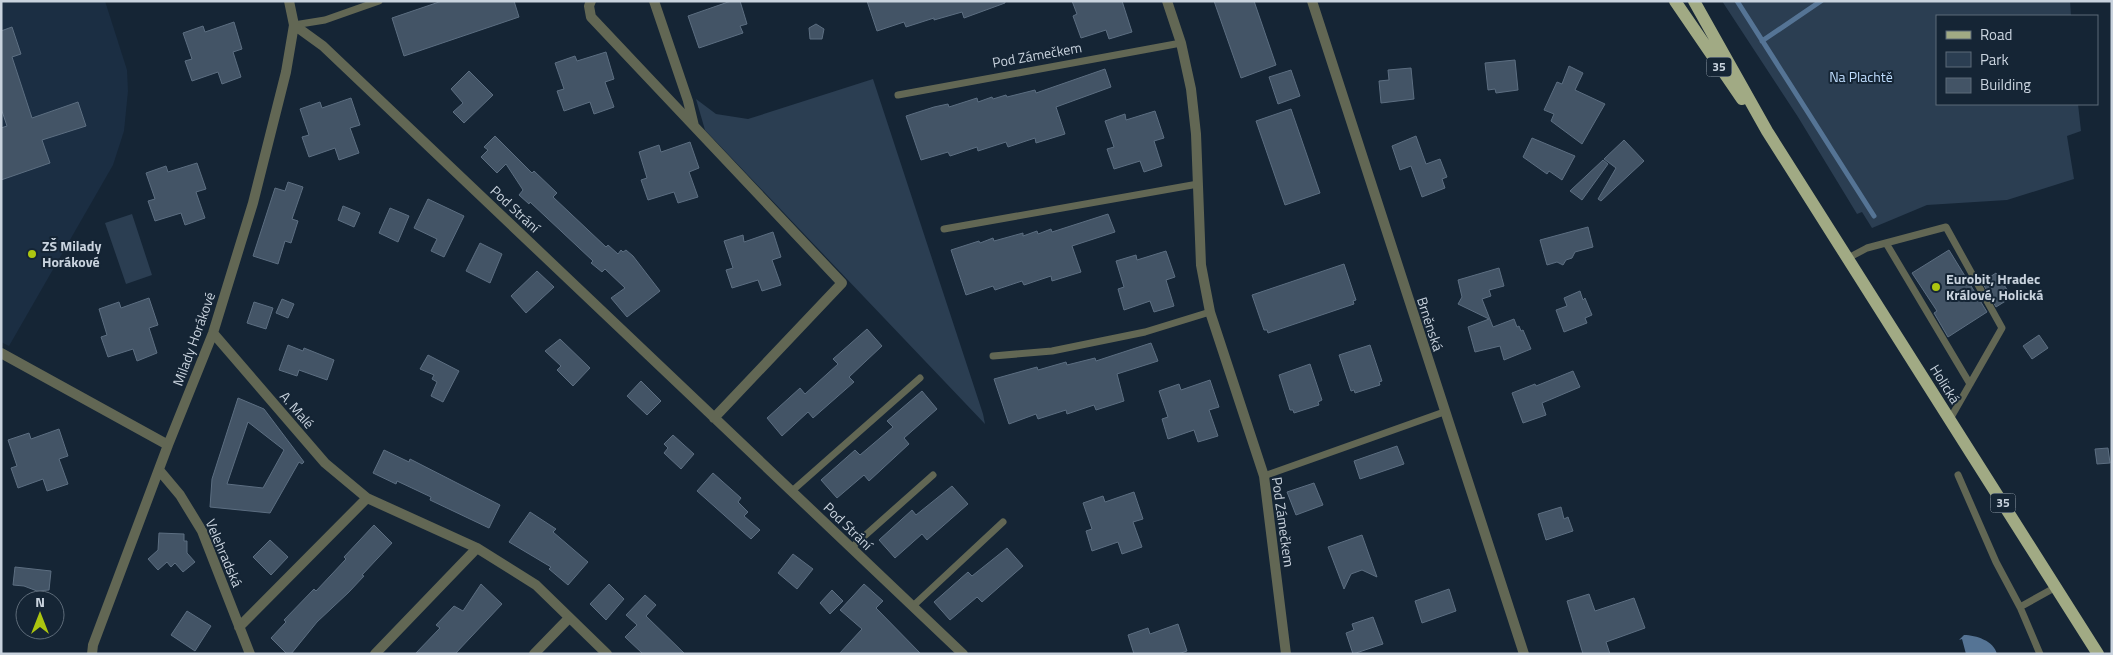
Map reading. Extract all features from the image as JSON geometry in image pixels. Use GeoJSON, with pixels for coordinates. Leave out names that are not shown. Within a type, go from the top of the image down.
{"type":"FeatureCollection","features":[{"type":"Feature","properties":{"kind":"main road","name":"Holická"},"geometry":{"type":"LineString","coordinates":[[1675,1],[1731,84],[1767,130]]}},
{"type":"Feature","properties":{"kind":"main road","name":"Holická"},"geometry":{"type":"LineString","coordinates":[[1694,1],[1767,130],[2098,654]]}},
{"type":"Feature","properties":{"kind":"street","name":"Milady Horákové"},"geometry":{"type":"LineString","coordinates":[[92,654],[93,645],[168,445],[214,333],[253,203],[286,72],[294,25],[289,1]]}},
{"type":"Feature","properties":{"kind":"street"},"geometry":{"type":"LineString","coordinates":[[591,1],[589,6],[590,17],[842,283],[714,418]]}},
{"type":"Feature","properties":{"kind":"street"},"geometry":{"type":"LineString","coordinates":[[654,1],[688,101],[694,127]]}},
{"type":"Feature","properties":{"kind":"street","name":"Pod Zámečkem"},"geometry":{"type":"LineString","coordinates":[[1167,1],[1181,43],[1191,89],[1196,134],[1201,265],[1210,312],[1264,476],[1286,654]]}},
{"type":"Feature","properties":{"kind":"street","name":"Brněnská"},"geometry":{"type":"LineString","coordinates":[[1312,1],[1524,654]]}},
{"type":"Feature","properties":{"kind":"street","name":"Pod Strání"},"geometry":{"type":"LineString","coordinates":[[294,25],[328,51],[963,654]]}},
{"type":"Feature","properties":{"kind":"street","name":"A. Malé"},"geometry":{"type":"LineString","coordinates":[[214,333],[325,463],[367,498],[476,548],[536,585],[607,654]]}},
{"type":"Feature","properties":{"kind":"street"},"geometry":{"type":"LineString","coordinates":[[1,354],[168,445]]}},
{"type":"Feature","properties":{"kind":"street","name":"Velehradská"},"geometry":{"type":"LineString","coordinates":[[159,470],[180,495],[202,531],[250,654]]}},
{"type":"Feature","properties":{"kind":"street"},"geometry":{"type":"LineString","coordinates":[[239,627],[367,498]]}},
{"type":"Feature","properties":{"kind":"street"},"geometry":{"type":"LineString","coordinates":[[375,654],[476,548]]}},
{"type":"Feature","properties":{"kind":"street"},"geometry":{"type":"LineString","coordinates":[[534,654],[569,618]]}},
{"type":"Feature","properties":{"kind":"lane"},"geometry":{"type":"LineString","coordinates":[[294,25],[325,20],[379,1]]}},
{"type":"Feature","properties":{"kind":"lane","name":"Pod Zámečkem"},"geometry":{"type":"LineString","coordinates":[[898,94],[1181,43]]}},
{"type":"Feature","properties":{"kind":"lane"},"geometry":{"type":"LineString","coordinates":[[944,229],[1198,184]]}},
{"type":"Feature","properties":{"kind":"lane"},"geometry":{"type":"LineString","coordinates":[[1848,258],[1867,248],[1946,227],[2002,328],[1950,419]]}},
{"type":"Feature","properties":{"kind":"lane"},"geometry":{"type":"LineString","coordinates":[[1886,243],[1970,384]]}},
{"type":"Feature","properties":{"kind":"lane"},"geometry":{"type":"LineString","coordinates":[[993,356],[1052,351],[1145,332],[1210,312]]}},
{"type":"Feature","properties":{"kind":"lane"},"geometry":{"type":"LineString","coordinates":[[792,491],[920,378]]}},
{"type":"Feature","properties":{"kind":"lane"},"geometry":{"type":"LineString","coordinates":[[1264,476],[1444,412]]}},
{"type":"Feature","properties":{"kind":"lane"},"geometry":{"type":"LineString","coordinates":[[851,548],[933,475]]}},
{"type":"Feature","properties":{"kind":"lane"},"geometry":{"type":"LineString","coordinates":[[1958,475],[1996,562],[2020,607],[2040,654]]}},
{"type":"Feature","properties":{"kind":"lane"},"geometry":{"type":"LineString","coordinates":[[913,606],[1004,522]]}},
{"type":"Feature","properties":{"kind":"lane"},"geometry":{"type":"LineString","coordinates":[[2020,607],[2056,587]]}},
{"type":"Feature","properties":{"kind":"shaded area","name":"ZŠ Milady Horákové"},"geometry":{"type":"Polygon","coordinates":[[[1,1],[105,1],[127,70],[128,91],[124,131],[113,165],[9,346],[1,342],[1,1]]]}},
{"type":"Feature","properties":{"kind":"shaded area"},"geometry":{"type":"Polygon","coordinates":[[[1964,635],[1974,636],[1988,642],[1997,654],[1966,654],[1962,639],[1959,640],[1964,635]]]}},
{"type":"Feature","properties":{"kind":"green space","name":"Na Plachtě"},"geometry":{"type":"Polygon","coordinates":[[[1722,1],[2070,1],[2071,15],[1936,15],[1936,105],[2078,105],[2081,131],[2067,136],[2074,179],[2007,200],[1927,205],[1872,228],[1862,212],[1857,214],[1798,117],[1722,1]]]}},
{"type":"Feature","properties":{"kind":"green space"},"geometry":{"type":"Polygon","coordinates":[[[873,79],[985,424],[705,130],[696,99],[716,114],[748,119],[873,79]]]}},
{"type":"Feature","properties":{"kind":"green space"},"geometry":{"type":"Polygon","coordinates":[[[132,214],[152,275],[126,284],[105,223],[132,214]]]}},
{"type":"Feature","properties":{"kind":"building"},"geometry":{"type":"Polygon","coordinates":[[[442,1],[514,1],[519,17],[404,56],[392,18],[442,1]]]}},
{"type":"Feature","properties":{"kind":"building"},"geometry":{"type":"Polygon","coordinates":[[[731,1],[740,1],[747,24],[740,26],[743,33],[699,48],[688,16],[731,1]]]}},
{"type":"Feature","properties":{"kind":"building"},"geometry":{"type":"Polygon","coordinates":[[[867,1],[1005,1],[1005,3],[964,18],[962,12],[906,27],[904,22],[877,31],[867,1]]]}},
{"type":"Feature","properties":{"kind":"building"},"geometry":{"type":"Polygon","coordinates":[[[1072,1],[1122,1],[1132,32],[1109,39],[1106,30],[1081,38],[1073,16],[1077,14],[1072,1]]]}},
{"type":"Feature","properties":{"kind":"building"},"geometry":{"type":"Polygon","coordinates":[[[1214,1],[1254,1],[1276,65],[1241,78],[1214,1]]]}},
{"type":"Feature","properties":{"kind":"building"},"geometry":{"type":"Polygon","coordinates":[[[234,22],[242,49],[233,52],[241,77],[222,84],[218,72],[192,81],[185,61],[192,59],[183,33],[203,26],[205,32],[234,22]]]}},
{"type":"Feature","properties":{"kind":"building"},"geometry":{"type":"Polygon","coordinates":[[[816,24],[824,29],[822,39],[810,39],[809,28],[816,24]]]}},
{"type":"Feature","properties":{"kind":"building"},"geometry":{"type":"Polygon","coordinates":[[[12,27],[21,54],[12,57],[32,118],[78,102],[86,126],[42,140],[50,163],[1,180],[1,128],[7,126],[1,108],[1,31],[12,27]]]}},
{"type":"Feature","properties":{"kind":"building"},"geometry":{"type":"Polygon","coordinates":[[[606,52],[614,79],[605,82],[614,107],[594,114],[590,102],[564,111],[557,91],[564,89],[555,63],[575,56],[577,61],[606,52]]]}},
{"type":"Feature","properties":{"kind":"building"},"geometry":{"type":"Polygon","coordinates":[[[1515,60],[1518,90],[1496,93],[1495,89],[1488,90],[1485,63],[1515,60]]]}},
{"type":"Feature","properties":{"kind":"building"},"geometry":{"type":"Polygon","coordinates":[[[1569,66],[1583,73],[1575,90],[1605,104],[1582,144],[1551,121],[1554,114],[1544,110],[1557,82],[1562,84],[1569,66]]]}},
{"type":"Feature","properties":{"kind":"building"},"geometry":{"type":"Polygon","coordinates":[[[1411,68],[1414,99],[1381,103],[1379,81],[1389,80],[1388,70],[1411,68]]]}},
{"type":"Feature","properties":{"kind":"building"},"geometry":{"type":"Polygon","coordinates":[[[1105,69],[1111,87],[1056,107],[1065,134],[1036,143],[1035,138],[1008,147],[1006,142],[978,151],[977,147],[950,156],[948,152],[921,160],[906,116],[948,104],[949,107],[977,98],[978,102],[992,97],[993,99],[1006,95],[1007,97],[1035,90],[1036,93],[1105,69]]]}},
{"type":"Feature","properties":{"kind":"building"},"geometry":{"type":"Polygon","coordinates":[[[1291,70],[1300,96],[1278,104],[1269,77],[1291,70]]]}},
{"type":"Feature","properties":{"kind":"building"},"geometry":{"type":"Polygon","coordinates":[[[469,71],[493,95],[464,123],[453,112],[463,103],[451,89],[469,71]]]}},
{"type":"Feature","properties":{"kind":"building"},"geometry":{"type":"Polygon","coordinates":[[[351,98],[360,125],[350,128],[359,153],[339,160],[335,148],[309,157],[302,137],[309,135],[300,109],[320,102],[322,108],[351,98]]]}},
{"type":"Feature","properties":{"kind":"building"},"geometry":{"type":"Polygon","coordinates":[[[1291,109],[1320,193],[1285,205],[1256,121],[1291,109]]]}},
{"type":"Feature","properties":{"kind":"building"},"geometry":{"type":"Polygon","coordinates":[[[1155,111],[1164,138],[1154,141],[1162,166],[1144,172],[1140,161],[1114,169],[1107,149],[1114,147],[1105,121],[1125,114],[1126,120],[1155,111]]]}},
{"type":"Feature","properties":{"kind":"building"},"geometry":{"type":"Polygon","coordinates":[[[495,136],[532,173],[534,171],[557,193],[553,197],[606,247],[608,245],[618,254],[621,250],[623,252],[626,250],[633,256],[660,291],[627,317],[611,298],[625,288],[605,269],[602,272],[591,263],[593,261],[530,202],[529,204],[519,195],[523,190],[506,164],[497,173],[481,157],[488,150],[484,147],[495,136]]]}},
{"type":"Feature","properties":{"kind":"building"},"geometry":{"type":"Polygon","coordinates":[[[1416,136],[1426,164],[1440,159],[1447,177],[1442,179],[1445,188],[1422,197],[1411,166],[1400,170],[1392,146],[1416,136]]]}},
{"type":"Feature","properties":{"kind":"building"},"geometry":{"type":"Polygon","coordinates":[[[1532,138],[1575,156],[1562,180],[1549,171],[1547,174],[1523,157],[1532,138]]]}},
{"type":"Feature","properties":{"kind":"building"},"geometry":{"type":"Polygon","coordinates":[[[1624,140],[1644,161],[1601,201],[1598,199],[1616,168],[1604,159],[1624,140]]]}},
{"type":"Feature","properties":{"kind":"building"},"geometry":{"type":"Polygon","coordinates":[[[690,142],[699,168],[689,172],[698,197],[678,203],[674,192],[648,200],[641,180],[647,178],[639,152],[659,145],[661,152],[690,142]]]}},
{"type":"Feature","properties":{"kind":"building"},"geometry":{"type":"Polygon","coordinates":[[[1603,160],[1608,164],[1582,200],[1570,191],[1603,160]]]}},
{"type":"Feature","properties":{"kind":"building"},"geometry":{"type":"Polygon","coordinates":[[[197,163],[206,189],[196,192],[205,218],[185,225],[181,213],[155,221],[148,201],[155,199],[146,173],[166,166],[168,172],[197,163]]]}},
{"type":"Feature","properties":{"kind":"building"},"geometry":{"type":"Polygon","coordinates":[[[288,182],[303,187],[292,219],[298,221],[291,243],[285,241],[278,264],[253,256],[275,188],[285,191],[288,182]]]}},
{"type":"Feature","properties":{"kind":"building"},"geometry":{"type":"Polygon","coordinates":[[[428,199],[464,216],[444,257],[431,251],[437,239],[414,228],[428,199]]]}},
{"type":"Feature","properties":{"kind":"building"},"geometry":{"type":"Polygon","coordinates":[[[343,206],[360,213],[354,227],[338,220],[343,206]]]}},
{"type":"Feature","properties":{"kind":"building"},"geometry":{"type":"Polygon","coordinates":[[[390,208],[409,216],[398,242],[379,233],[390,208]]]}},
{"type":"Feature","properties":{"kind":"building"},"geometry":{"type":"Polygon","coordinates":[[[1108,214],[1115,232],[1072,246],[1081,272],[1052,281],[1051,276],[1024,285],[1022,281],[995,290],[993,286],[966,295],[951,250],[993,238],[994,241],[1023,233],[1023,236],[1037,231],[1038,234],[1051,229],[1052,232],[1108,214]]]}},
{"type":"Feature","properties":{"kind":"building"},"geometry":{"type":"Polygon","coordinates":[[[1588,227],[1593,247],[1575,252],[1572,258],[1566,260],[1563,265],[1557,262],[1547,265],[1540,240],[1588,227]]]}},
{"type":"Feature","properties":{"kind":"building"},"geometry":{"type":"Polygon","coordinates":[[[773,232],[781,257],[772,260],[781,285],[762,291],[758,280],[732,288],[726,270],[733,268],[724,241],[743,235],[744,242],[773,232]]]}},
{"type":"Feature","properties":{"kind":"building"},"geometry":{"type":"Polygon","coordinates":[[[480,243],[502,254],[490,283],[466,271],[480,243]]]}},
{"type":"Feature","properties":{"kind":"building"},"geometry":{"type":"Polygon","coordinates":[[[1949,250],[1987,312],[1948,337],[1934,313],[1937,311],[1912,273],[1949,250]]]}},
{"type":"Feature","properties":{"kind":"building"},"geometry":{"type":"Polygon","coordinates":[[[1166,251],[1175,277],[1166,280],[1174,306],[1154,312],[1150,301],[1124,310],[1118,289],[1124,287],[1116,261],[1136,255],[1137,260],[1166,251]]]}},
{"type":"Feature","properties":{"kind":"building"},"geometry":{"type":"Polygon","coordinates":[[[1344,264],[1356,300],[1353,301],[1354,304],[1268,333],[1267,330],[1264,330],[1252,295],[1344,264]]]}},
{"type":"Feature","properties":{"kind":"building"},"geometry":{"type":"Polygon","coordinates":[[[1499,268],[1504,286],[1489,290],[1491,296],[1482,299],[1493,327],[1514,319],[1517,327],[1519,326],[1521,331],[1523,330],[1531,349],[1504,360],[1500,346],[1475,352],[1468,327],[1489,319],[1458,304],[1462,297],[1458,280],[1499,268]]]}},
{"type":"Feature","properties":{"kind":"building"},"geometry":{"type":"Polygon","coordinates":[[[537,271],[554,287],[526,313],[511,296],[537,271]]]}},
{"type":"Feature","properties":{"kind":"building"},"geometry":{"type":"Polygon","coordinates":[[[1996,273],[2012,297],[1996,307],[1982,282],[1996,273]]]}},
{"type":"Feature","properties":{"kind":"building"},"geometry":{"type":"Polygon","coordinates":[[[1580,291],[1592,315],[1585,318],[1587,323],[1564,332],[1556,310],[1567,306],[1564,298],[1580,291]]]}},
{"type":"Feature","properties":{"kind":"building"},"geometry":{"type":"Polygon","coordinates":[[[149,298],[158,325],[149,328],[157,353],[137,361],[133,349],[108,357],[101,337],[107,335],[99,309],[119,302],[121,308],[149,298]]]}},
{"type":"Feature","properties":{"kind":"building"},"geometry":{"type":"Polygon","coordinates":[[[282,299],[294,304],[288,318],[276,313],[282,299]]]}},
{"type":"Feature","properties":{"kind":"building"},"geometry":{"type":"Polygon","coordinates":[[[254,302],[273,308],[266,329],[247,323],[254,302]]]}},
{"type":"Feature","properties":{"kind":"building"},"geometry":{"type":"Polygon","coordinates":[[[867,329],[882,346],[849,377],[854,382],[813,418],[808,412],[782,436],[767,418],[800,388],[805,394],[838,364],[833,359],[867,329]]]}},
{"type":"Feature","properties":{"kind":"building"},"geometry":{"type":"Polygon","coordinates":[[[2039,335],[2048,348],[2032,359],[2023,346],[2039,335]]]}},
{"type":"Feature","properties":{"kind":"building"},"geometry":{"type":"Polygon","coordinates":[[[560,339],[590,368],[573,386],[557,370],[561,366],[545,351],[560,339]]]}},
{"type":"Feature","properties":{"kind":"building"},"geometry":{"type":"Polygon","coordinates":[[[1151,343],[1158,361],[1117,374],[1124,401],[1096,410],[1094,405],[1067,414],[1066,410],[1038,419],[1036,414],[1009,424],[994,379],[1037,367],[1038,370],[1066,362],[1067,365],[1095,358],[1096,361],[1151,343]]]}},
{"type":"Feature","properties":{"kind":"building"},"geometry":{"type":"Polygon","coordinates":[[[288,345],[303,351],[304,348],[334,360],[327,380],[299,370],[297,376],[279,370],[288,345]]]}},
{"type":"Feature","properties":{"kind":"building"},"geometry":{"type":"Polygon","coordinates":[[[1370,345],[1382,381],[1379,382],[1380,385],[1355,393],[1354,390],[1351,391],[1339,355],[1370,345]]]}},
{"type":"Feature","properties":{"kind":"building"},"geometry":{"type":"Polygon","coordinates":[[[428,355],[459,371],[443,402],[431,396],[437,382],[432,379],[434,375],[420,369],[428,355]]]}},
{"type":"Feature","properties":{"kind":"building"},"geometry":{"type":"Polygon","coordinates":[[[1310,364],[1322,400],[1318,402],[1319,405],[1294,413],[1293,410],[1290,410],[1279,375],[1310,364]]]}},
{"type":"Feature","properties":{"kind":"building"},"geometry":{"type":"Polygon","coordinates":[[[1573,371],[1580,387],[1542,403],[1546,415],[1523,423],[1512,393],[1535,384],[1536,386],[1573,371]]]}},
{"type":"Feature","properties":{"kind":"building"},"geometry":{"type":"Polygon","coordinates":[[[1210,380],[1219,407],[1209,410],[1218,436],[1198,442],[1194,430],[1168,439],[1162,419],[1168,417],[1159,391],[1179,384],[1181,390],[1210,380]]]}},
{"type":"Feature","properties":{"kind":"building"},"geometry":{"type":"Polygon","coordinates":[[[641,381],[661,401],[647,415],[627,396],[641,381]]]}},
{"type":"Feature","properties":{"kind":"building"},"geometry":{"type":"Polygon","coordinates":[[[922,391],[937,409],[904,438],[909,444],[869,481],[864,475],[837,498],[821,480],[855,450],[860,455],[893,427],[887,421],[922,391]]]}},
{"type":"Feature","properties":{"kind":"building"},"geometry":{"type":"Polygon","coordinates":[[[238,398],[264,409],[304,462],[302,464],[299,462],[270,513],[210,507],[212,479],[238,398]],[[248,422],[227,484],[263,488],[284,450],[248,422]]]}},
{"type":"Feature","properties":{"kind":"building"},"geometry":{"type":"Polygon","coordinates":[[[59,429],[68,456],[59,459],[68,484],[47,491],[43,479],[18,488],[11,468],[17,466],[8,440],[29,433],[31,439],[59,429]]]}},
{"type":"Feature","properties":{"kind":"building"},"geometry":{"type":"Polygon","coordinates":[[[673,435],[694,454],[681,469],[664,453],[668,448],[664,444],[673,435]]]}},
{"type":"Feature","properties":{"kind":"building"},"geometry":{"type":"Polygon","coordinates":[[[1397,446],[1404,464],[1360,479],[1354,461],[1397,446]]]}},
{"type":"Feature","properties":{"kind":"building"},"geometry":{"type":"Polygon","coordinates":[[[2108,448],[2110,463],[2097,464],[2095,449],[2108,448]]]}},
{"type":"Feature","properties":{"kind":"building"},"geometry":{"type":"Polygon","coordinates":[[[384,450],[409,462],[410,459],[500,505],[489,528],[430,500],[431,497],[397,481],[396,484],[373,473],[384,450]]]}},
{"type":"Feature","properties":{"kind":"building"},"geometry":{"type":"Polygon","coordinates":[[[713,473],[741,498],[738,502],[748,512],[744,516],[760,530],[751,539],[697,491],[713,473]]]}},
{"type":"Feature","properties":{"kind":"building"},"geometry":{"type":"Polygon","coordinates":[[[1314,483],[1323,505],[1296,515],[1287,492],[1314,483]]]}},
{"type":"Feature","properties":{"kind":"building"},"geometry":{"type":"Polygon","coordinates":[[[952,486],[968,504],[927,540],[922,534],[895,558],[879,540],[912,510],[916,515],[952,486]]]}},
{"type":"Feature","properties":{"kind":"building"},"geometry":{"type":"Polygon","coordinates":[[[1134,492],[1143,519],[1133,522],[1142,547],[1122,554],[1118,542],[1092,551],[1086,531],[1092,529],[1083,503],[1103,496],[1105,502],[1134,492]]]}},
{"type":"Feature","properties":{"kind":"building"},"geometry":{"type":"Polygon","coordinates":[[[1561,507],[1564,519],[1568,517],[1573,531],[1546,540],[1538,514],[1561,507]]]}},
{"type":"Feature","properties":{"kind":"building"},"geometry":{"type":"Polygon","coordinates":[[[530,512],[556,529],[553,532],[588,562],[568,585],[549,569],[551,567],[509,542],[530,512]]]}},
{"type":"Feature","properties":{"kind":"building"},"geometry":{"type":"Polygon","coordinates":[[[374,525],[392,543],[349,592],[317,622],[291,654],[287,654],[271,638],[286,622],[284,620],[314,589],[316,591],[374,525]]]}},
{"type":"Feature","properties":{"kind":"building"},"geometry":{"type":"Polygon","coordinates":[[[159,533],[184,534],[184,541],[187,541],[187,553],[195,562],[183,572],[175,563],[171,567],[167,562],[158,570],[148,559],[158,550],[159,533]]]}},
{"type":"Feature","properties":{"kind":"building"},"geometry":{"type":"Polygon","coordinates":[[[1362,535],[1377,577],[1362,570],[1351,574],[1344,589],[1328,547],[1362,535]]]}},
{"type":"Feature","properties":{"kind":"building"},"geometry":{"type":"Polygon","coordinates":[[[270,540],[288,557],[271,575],[253,557],[270,540]]]}},
{"type":"Feature","properties":{"kind":"building"},"geometry":{"type":"Polygon","coordinates":[[[1007,548],[1023,566],[982,602],[977,597],[950,620],[934,602],[968,572],[972,576],[1007,548]]]}},
{"type":"Feature","properties":{"kind":"building"},"geometry":{"type":"Polygon","coordinates":[[[793,554],[813,569],[797,589],[778,573],[793,554]]]}},
{"type":"Feature","properties":{"kind":"building"},"geometry":{"type":"Polygon","coordinates":[[[15,567],[51,571],[49,590],[34,590],[24,586],[13,585],[15,567]]]}},
{"type":"Feature","properties":{"kind":"building"},"geometry":{"type":"Polygon","coordinates":[[[481,584],[502,604],[455,654],[415,654],[440,628],[436,625],[454,606],[463,611],[481,584]]]}},
{"type":"Feature","properties":{"kind":"building"},"geometry":{"type":"Polygon","coordinates":[[[609,584],[624,599],[606,620],[590,604],[609,584]]]}},
{"type":"Feature","properties":{"kind":"building"},"geometry":{"type":"Polygon","coordinates":[[[864,584],[883,601],[876,608],[921,654],[839,654],[862,629],[840,610],[864,584]]]}},
{"type":"Feature","properties":{"kind":"building"},"geometry":{"type":"Polygon","coordinates":[[[1449,589],[1456,611],[1422,623],[1415,601],[1449,589]]]}},
{"type":"Feature","properties":{"kind":"building"},"geometry":{"type":"Polygon","coordinates":[[[832,590],[843,601],[830,614],[820,603],[832,590]]]}},
{"type":"Feature","properties":{"kind":"building"},"geometry":{"type":"Polygon","coordinates":[[[1589,594],[1595,611],[1634,598],[1645,628],[1606,642],[1610,654],[1583,654],[1567,601],[1589,594]]]}},
{"type":"Feature","properties":{"kind":"building"},"geometry":{"type":"Polygon","coordinates":[[[645,595],[656,605],[646,616],[685,654],[643,654],[625,637],[637,625],[626,615],[645,595]]]}},
{"type":"Feature","properties":{"kind":"building"},"geometry":{"type":"Polygon","coordinates":[[[187,611],[211,626],[195,651],[171,635],[187,611]]]}},
{"type":"Feature","properties":{"kind":"building"},"geometry":{"type":"Polygon","coordinates":[[[1373,617],[1383,644],[1353,654],[1346,633],[1354,630],[1352,624],[1373,617]]]}},
{"type":"Feature","properties":{"kind":"building"},"geometry":{"type":"Polygon","coordinates":[[[1178,624],[1187,651],[1178,654],[1134,654],[1128,635],[1148,628],[1150,634],[1178,624]]]}},
{"type":"Feature","properties":{"kind":"waterway"},"geometry":{"type":"LineString","coordinates":[[1737,1],[1874,216]]}},
{"type":"Feature","properties":{"kind":"waterway"},"geometry":{"type":"LineString","coordinates":[[1762,41],[1821,1]]}},
{"type":"Feature","properties":{"kind":"place","name":"ZŠ Milady Horákové"},"geometry":{"type":"Point","coordinates":[32,254]}},
{"type":"Feature","properties":{"kind":"place","name":"Eurobit, Hradec Králové, Holická"},"geometry":{"type":"Point","coordinates":[1936,287]}}]}
